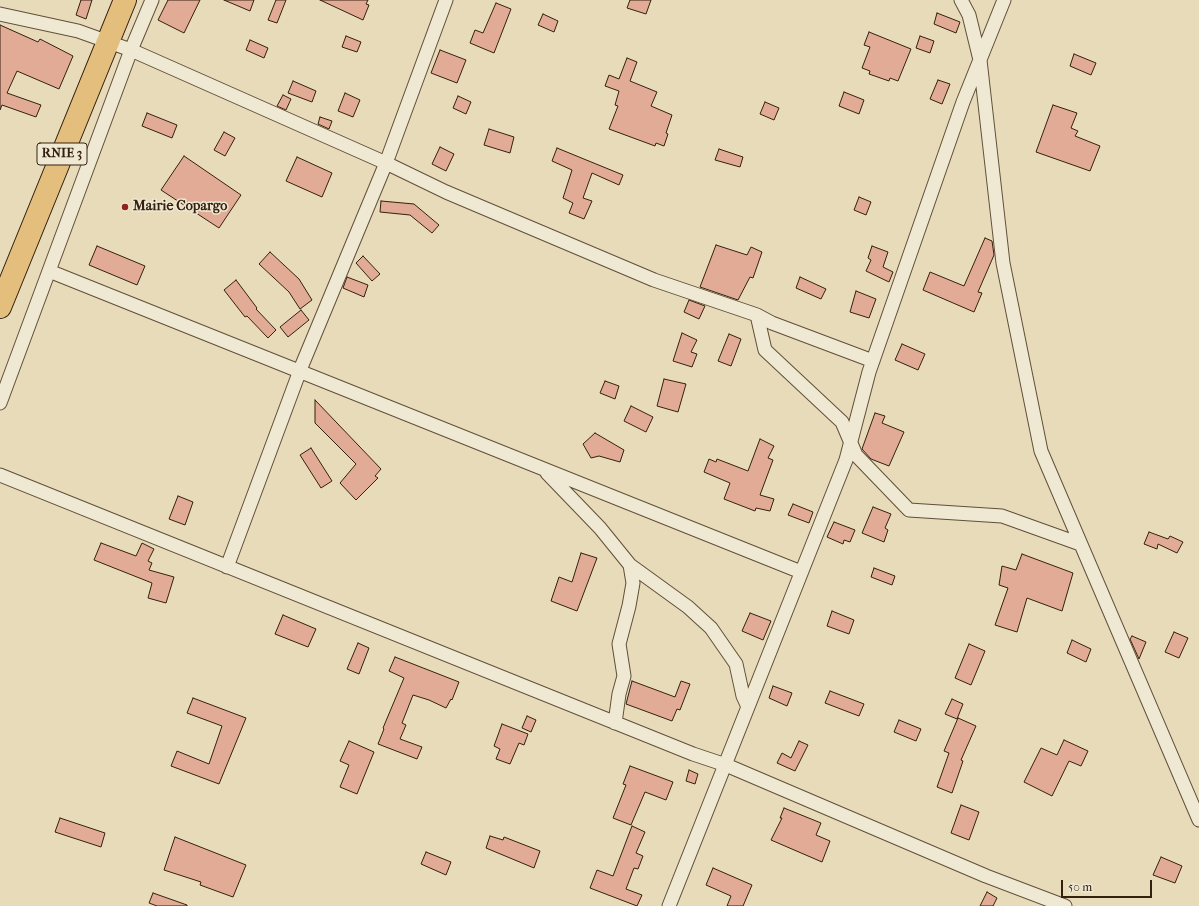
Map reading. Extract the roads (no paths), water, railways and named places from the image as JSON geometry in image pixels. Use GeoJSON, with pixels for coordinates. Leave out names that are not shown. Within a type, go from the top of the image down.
{"type":"FeatureCollection","features":[{"type":"Feature","properties":{"kind":"highway","name":"RNIE 3"},"geometry":{"type":"LineString","coordinates":[[0,307],[125,0]]}},
{"type":"Feature","properties":{"kind":"street"},"geometry":{"type":"LineString","coordinates":[[0,403],[131,50],[152,0]]}},
{"type":"Feature","properties":{"kind":"street"},"geometry":{"type":"LineString","coordinates":[[227,567],[299,371],[386,163],[446,0]]}},
{"type":"Feature","properties":{"kind":"street"},"geometry":{"type":"LineString","coordinates":[[961,0],[969,15],[980,60],[1003,263],[1041,451],[1199,820]]}},
{"type":"Feature","properties":{"kind":"street"},"geometry":{"type":"LineString","coordinates":[[669,906],[846,460],[873,361],[963,102],[1004,0]]}},
{"type":"Feature","properties":{"kind":"street"},"geometry":{"type":"LineString","coordinates":[[0,14],[78,31],[131,50],[386,163],[446,192],[654,280],[757,315],[772,323],[873,361]]}},
{"type":"Feature","properties":{"kind":"street"},"geometry":{"type":"LineString","coordinates":[[49,271],[801,572]]}},
{"type":"Feature","properties":{"kind":"street"},"geometry":{"type":"LineString","coordinates":[[757,315],[765,350],[842,422],[851,440],[856,455],[909,510],[1002,516],[1080,544]]}},
{"type":"Feature","properties":{"kind":"street"},"geometry":{"type":"LineString","coordinates":[[543,469],[600,528],[630,565],[688,607],[711,628],[736,664],[743,696],[748,707]]}},
{"type":"Feature","properties":{"kind":"street"},"geometry":{"type":"LineString","coordinates":[[0,475],[615,723],[693,754],[726,764],[986,876],[1066,906]]}},
{"type":"Feature","properties":{"kind":"street"},"geometry":{"type":"LineString","coordinates":[[615,723],[619,694],[624,676],[619,644],[629,606],[633,583],[630,565]]}},
{"type":"Feature","properties":{"kind":"place","name":"Mairie Copargo"},"geometry":{"type":"Point","coordinates":[125,207]}}]}
